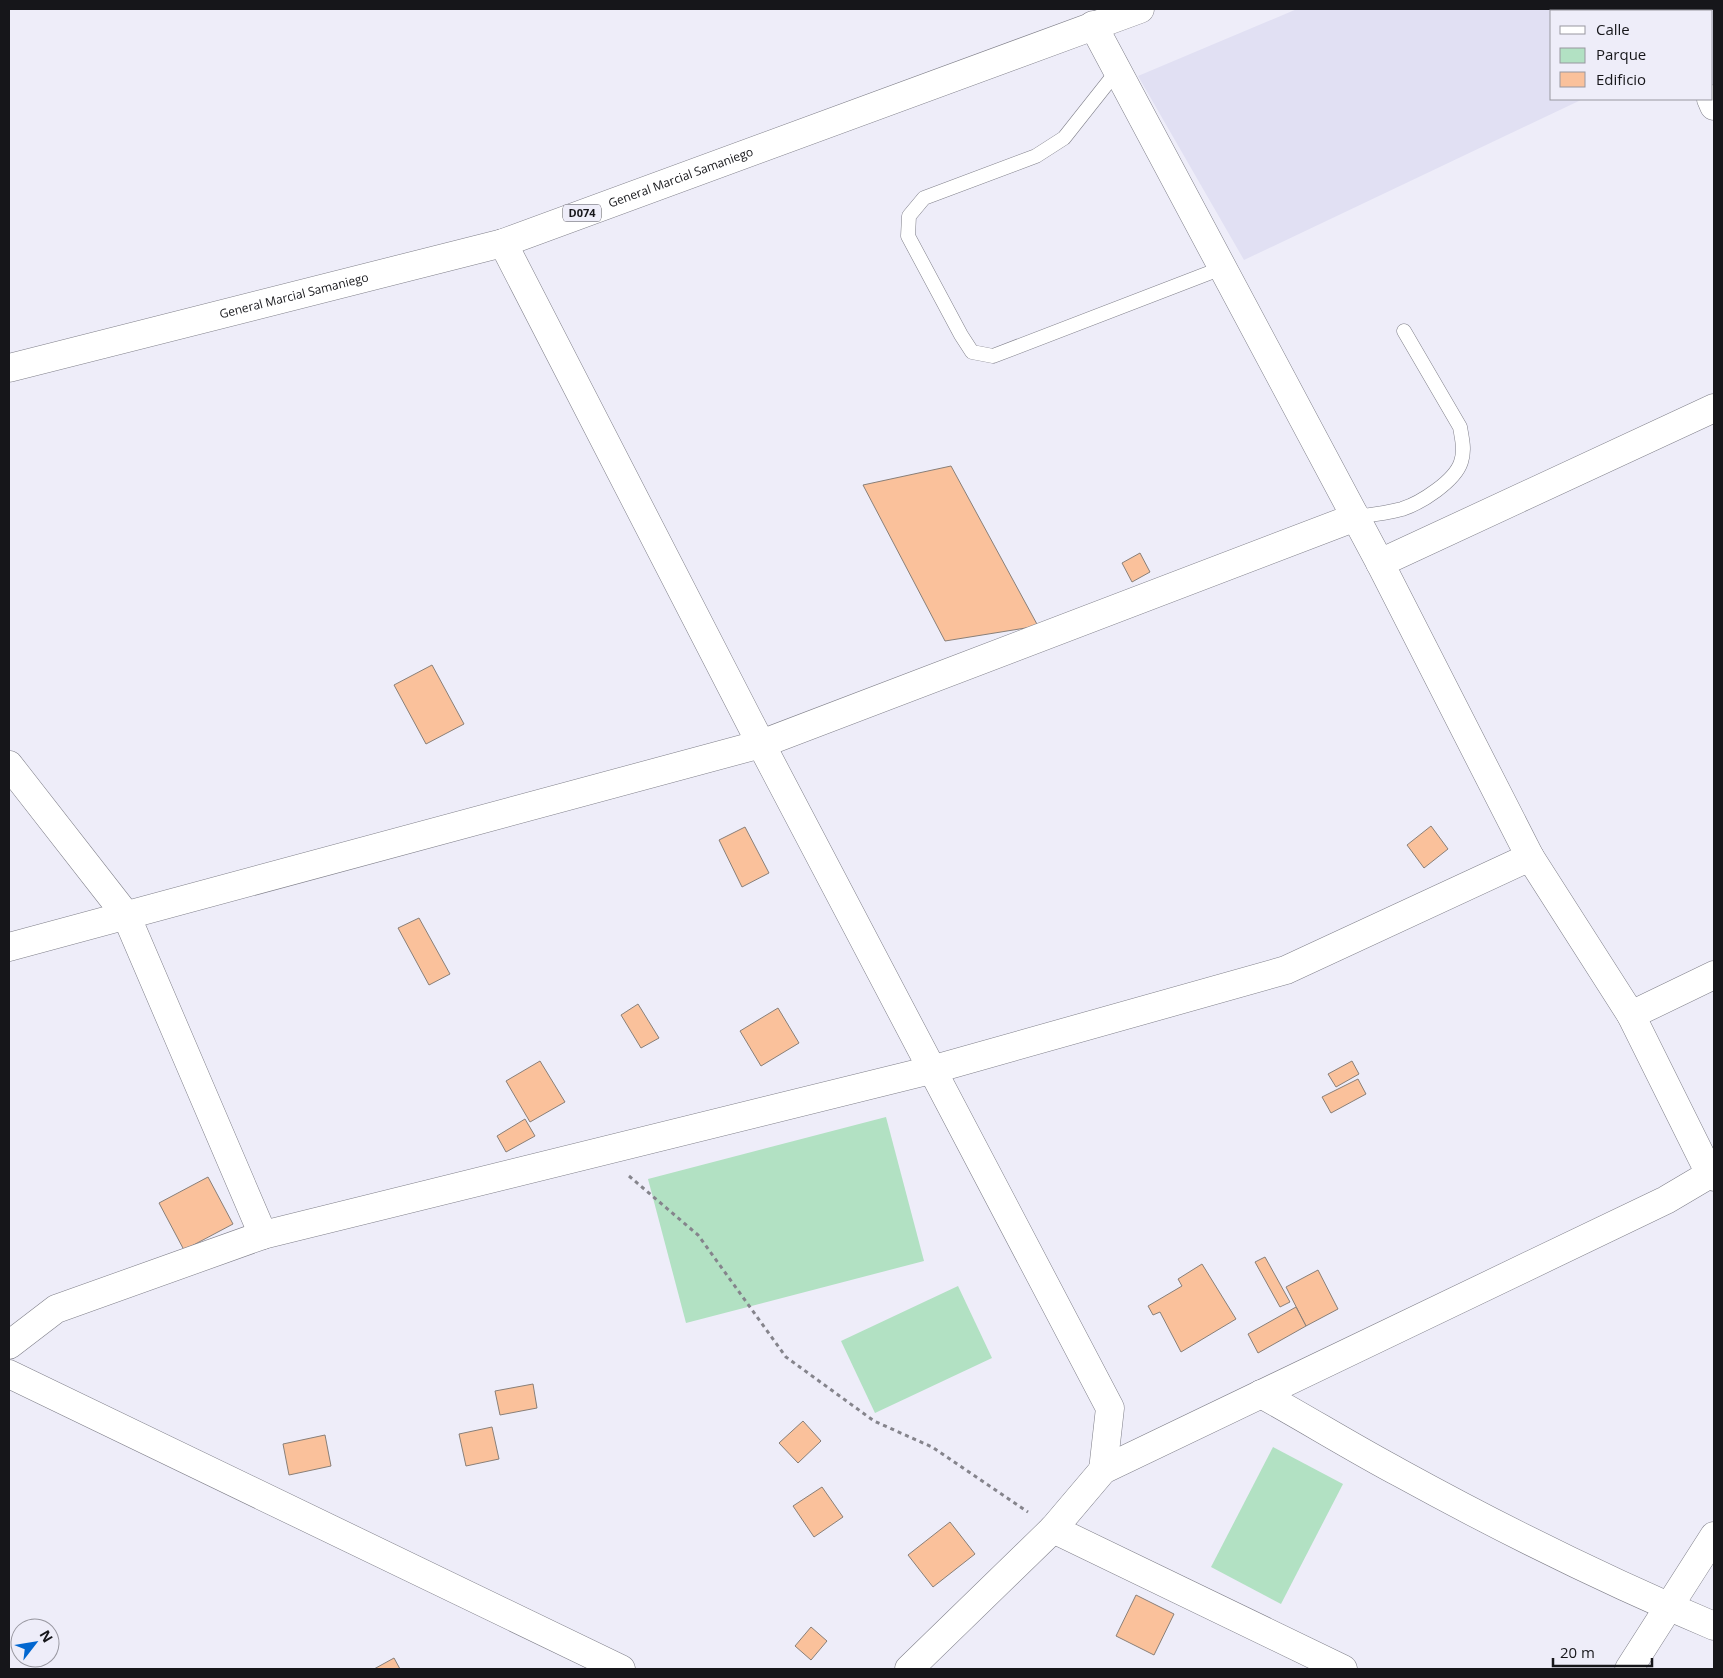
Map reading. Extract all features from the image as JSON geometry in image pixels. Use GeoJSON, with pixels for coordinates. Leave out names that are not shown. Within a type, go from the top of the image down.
{"type":"FeatureCollection","features":[{"type":"Feature","properties":{"kind":"street","name":"General Marcial Samaniego"},"geometry":{"type":"LineString","coordinates":[[9,368],[503,242],[1140,9]]}},
{"type":"Feature","properties":{"kind":"street"},"geometry":{"type":"LineString","coordinates":[[909,1669],[1053,1529],[1103,1470],[1666,1200],[1712,1176],[1631,1015],[1530,857],[1356,517],[1093,25]]}},
{"type":"Feature","properties":{"kind":"street"},"geometry":{"type":"LineString","coordinates":[[503,242],[761,744],[1110,1408],[1103,1470]]}},
{"type":"Feature","properties":{"kind":"street"},"geometry":{"type":"LineString","coordinates":[[1380,563],[1714,408]]}},
{"type":"Feature","properties":{"kind":"street"},"geometry":{"type":"LineString","coordinates":[[9,947],[761,744],[1356,517]]}},
{"type":"Feature","properties":{"kind":"street"},"geometry":{"type":"LineString","coordinates":[[9,764],[126,915],[264,1235]]}},
{"type":"Feature","properties":{"kind":"street"},"geometry":{"type":"LineString","coordinates":[[9,1346],[56,1309],[264,1235],[931,1070],[1286,970],[1530,857]]}},
{"type":"Feature","properties":{"kind":"street"},"geometry":{"type":"LineString","coordinates":[[1631,1015],[1714,974]]}},
{"type":"Feature","properties":{"kind":"street"},"geometry":{"type":"LineString","coordinates":[[9,1374],[621,1669]]}},
{"type":"Feature","properties":{"kind":"street"},"geometry":{"type":"LineString","coordinates":[[1261,1394],[1399,1473],[1514,1533],[1669,1607],[1714,1626]]}},
{"type":"Feature","properties":{"kind":"street"},"geometry":{"type":"LineString","coordinates":[[1053,1529],[1343,1669]]}},
{"type":"Feature","properties":{"kind":"street"},"geometry":{"type":"LineString","coordinates":[[1629,1669],[1714,1536]]}},
{"type":"Feature","properties":{"kind":"lane"},"geometry":{"type":"LineString","coordinates":[[1117,71],[1064,138],[1036,156],[924,198],[908,216],[908,236],[961,336],[972,352],[993,356],[1222,268]]}},
{"type":"Feature","properties":{"kind":"lane"},"geometry":{"type":"LineString","coordinates":[[1356,517],[1403,509],[1423,499],[1456,473],[1461,461],[1463,445],[1460,427],[1404,331]]}},
{"type":"Feature","properties":{"kind":"path"},"geometry":{"type":"LineString","coordinates":[[600,1152],[698,1235],[786,1357],[874,1420],[932,1447],[1053,1529]]}},
{"type":"Feature","properties":{"kind":"shaded area"},"geometry":{"type":"Polygon","coordinates":[[[1297,9],[1714,9],[1714,88],[1713,10],[1550,10],[1550,100],[1581,100],[1244,260],[1138,76],[1297,9]]]}},
{"type":"Feature","properties":{"kind":"green space"},"geometry":{"type":"Polygon","coordinates":[[[886,1117],[924,1261],[686,1323],[648,1179],[886,1117]]]}},
{"type":"Feature","properties":{"kind":"green space"},"geometry":{"type":"Polygon","coordinates":[[[958,1286],[992,1358],[875,1413],[841,1341],[958,1286]]]}},
{"type":"Feature","properties":{"kind":"green space"},"geometry":{"type":"Polygon","coordinates":[[[1273,1447],[1343,1484],[1281,1604],[1211,1567],[1273,1447]]]}},
{"type":"Feature","properties":{"kind":"building"},"geometry":{"type":"Polygon","coordinates":[[[951,466],[1038,626],[945,641],[863,485],[951,466]]]}},
{"type":"Feature","properties":{"kind":"building"},"geometry":{"type":"Polygon","coordinates":[[[1140,553],[1150,572],[1132,582],[1122,563],[1140,553]]]}},
{"type":"Feature","properties":{"kind":"building"},"geometry":{"type":"Polygon","coordinates":[[[432,665],[464,724],[426,744],[394,685],[432,665]]]}},
{"type":"Feature","properties":{"kind":"building"},"geometry":{"type":"Polygon","coordinates":[[[1431,826],[1448,849],[1424,868],[1407,845],[1431,826]]]}},
{"type":"Feature","properties":{"kind":"building"},"geometry":{"type":"Polygon","coordinates":[[[745,827],[769,873],[742,887],[719,840],[745,827]]]}},
{"type":"Feature","properties":{"kind":"building"},"geometry":{"type":"Polygon","coordinates":[[[419,918],[450,974],[429,985],[398,928],[419,918]]]}},
{"type":"Feature","properties":{"kind":"building"},"geometry":{"type":"Polygon","coordinates":[[[638,1004],[659,1038],[641,1048],[621,1015],[638,1004]]]}},
{"type":"Feature","properties":{"kind":"building"},"geometry":{"type":"Polygon","coordinates":[[[778,1008],[799,1043],[761,1066],[740,1031],[778,1008]]]}},
{"type":"Feature","properties":{"kind":"building"},"geometry":{"type":"Polygon","coordinates":[[[540,1061],[565,1102],[530,1122],[506,1081],[540,1061]]]}},
{"type":"Feature","properties":{"kind":"building"},"geometry":{"type":"Polygon","coordinates":[[[1352,1061],[1359,1074],[1336,1087],[1328,1074],[1352,1061]]]}},
{"type":"Feature","properties":{"kind":"building"},"geometry":{"type":"Polygon","coordinates":[[[1358,1079],[1366,1094],[1331,1113],[1322,1097],[1358,1079]]]}},
{"type":"Feature","properties":{"kind":"building"},"geometry":{"type":"Polygon","coordinates":[[[525,1119],[535,1136],[506,1152],[497,1136],[525,1119]]]}},
{"type":"Feature","properties":{"kind":"building"},"geometry":{"type":"Polygon","coordinates":[[[208,1177],[233,1224],[184,1250],[159,1203],[208,1177]]]}},
{"type":"Feature","properties":{"kind":"building"},"geometry":{"type":"Polygon","coordinates":[[[1265,1257],[1290,1302],[1280,1307],[1255,1262],[1265,1257]]]}},
{"type":"Feature","properties":{"kind":"building"},"geometry":{"type":"Polygon","coordinates":[[[1202,1264],[1236,1319],[1181,1352],[1160,1312],[1153,1315],[1148,1306],[1182,1286],[1178,1279],[1202,1264]]]}},
{"type":"Feature","properties":{"kind":"building"},"geometry":{"type":"Polygon","coordinates":[[[1318,1270],[1338,1309],[1306,1326],[1286,1287],[1318,1270]]]}},
{"type":"Feature","properties":{"kind":"building"},"geometry":{"type":"Polygon","coordinates":[[[1296,1307],[1306,1326],[1258,1353],[1248,1334],[1296,1307]]]}},
{"type":"Feature","properties":{"kind":"building"},"geometry":{"type":"Polygon","coordinates":[[[533,1384],[537,1408],[500,1415],[495,1391],[533,1384]]]}},
{"type":"Feature","properties":{"kind":"building"},"geometry":{"type":"Polygon","coordinates":[[[803,1421],[821,1441],[798,1463],[779,1443],[803,1421]]]}},
{"type":"Feature","properties":{"kind":"building"},"geometry":{"type":"Polygon","coordinates":[[[492,1427],[499,1459],[466,1466],[459,1434],[492,1427]]]}},
{"type":"Feature","properties":{"kind":"building"},"geometry":{"type":"Polygon","coordinates":[[[325,1435],[331,1466],[289,1475],[283,1444],[325,1435]]]}},
{"type":"Feature","properties":{"kind":"building"},"geometry":{"type":"Polygon","coordinates":[[[822,1487],[843,1517],[814,1537],[793,1506],[822,1487]]]}},
{"type":"Feature","properties":{"kind":"building"},"geometry":{"type":"Polygon","coordinates":[[[950,1522],[975,1554],[933,1587],[908,1555],[950,1522]]]}},
{"type":"Feature","properties":{"kind":"building"},"geometry":{"type":"Polygon","coordinates":[[[1136,1595],[1174,1614],[1154,1655],[1116,1636],[1136,1595]]]}},
{"type":"Feature","properties":{"kind":"building"},"geometry":{"type":"Polygon","coordinates":[[[811,1627],[827,1641],[811,1660],[795,1646],[811,1627]]]}},
{"type":"Feature","properties":{"kind":"building"},"geometry":{"type":"Polygon","coordinates":[[[394,1658],[400,1669],[374,1669],[394,1658]]]}}]}
